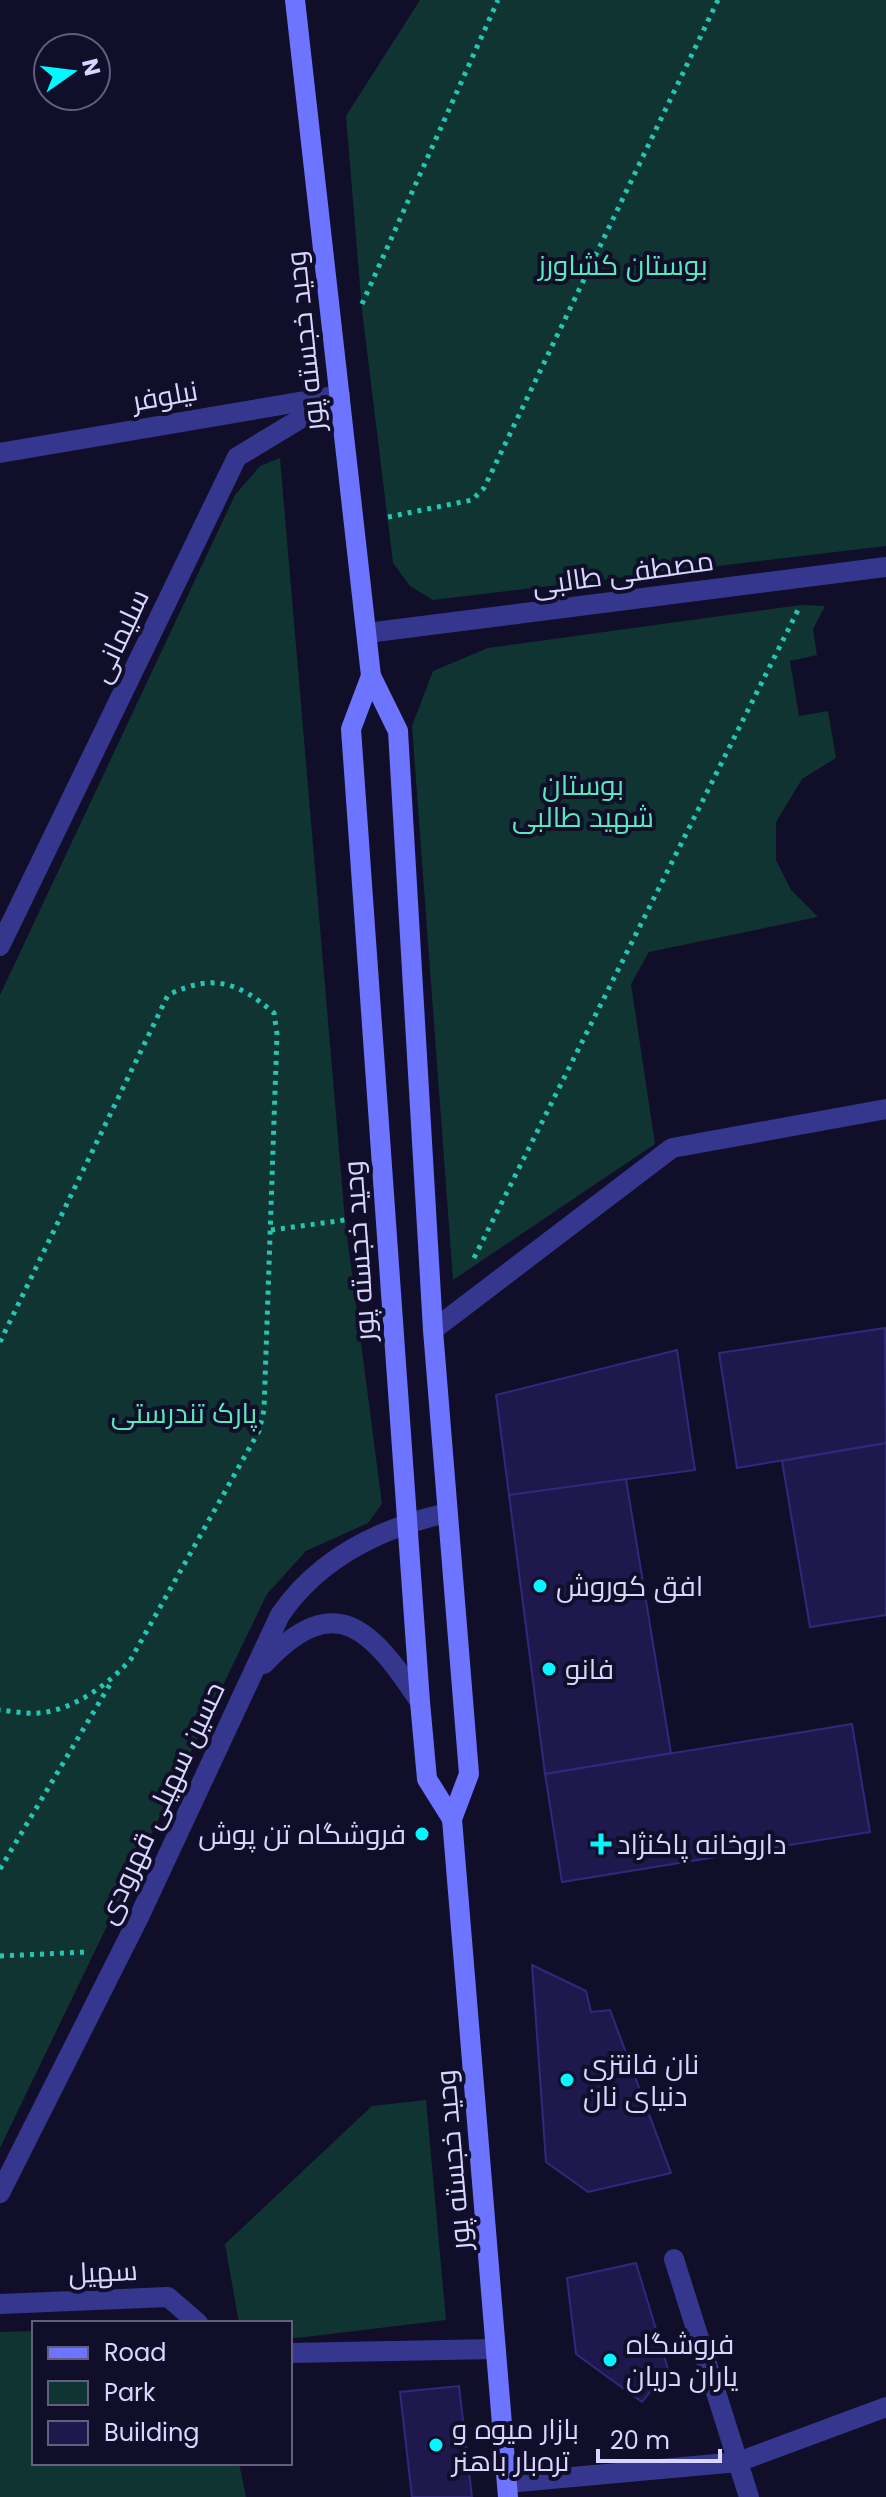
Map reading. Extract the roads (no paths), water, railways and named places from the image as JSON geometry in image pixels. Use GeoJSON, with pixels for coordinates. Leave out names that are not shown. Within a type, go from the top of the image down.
{"type":"FeatureCollection","features":[{"type":"Feature","properties":{"kind":"main road","name":"وحید خجسته پور"},"geometry":{"type":"LineString","coordinates":[[295,0],[371,676],[398,731],[433,1330],[469,1774],[452,1819],[508,2490]]}},
{"type":"Feature","properties":{"kind":"main road","name":"وحید خجسته پور"},"geometry":{"type":"LineString","coordinates":[[371,676],[351,729],[405,1523],[427,1779],[452,1819]]}},
{"type":"Feature","properties":{"kind":"street","name":"نیلوفر"},"geometry":{"type":"LineString","coordinates":[[0,453],[340,395]]}},
{"type":"Feature","properties":{"kind":"street","name":"سلیمانی"},"geometry":{"type":"LineString","coordinates":[[0,946],[237,457],[340,395]]}},
{"type":"Feature","properties":{"kind":"street","name":"مصطفی طالبی"},"geometry":{"type":"LineString","coordinates":[[367,633],[886,567]]}},
{"type":"Feature","properties":{"kind":"street"},"geometry":{"type":"LineString","coordinates":[[433,1330],[672,1148],[886,1109]]}},
{"type":"Feature","properties":{"kind":"street","name":"حسین سهیلی قهرودی"},"geometry":{"type":"LineString","coordinates":[[0,2193],[139,1917],[280,1615],[300,1587],[319,1569],[405,1523],[447,1513]]}},
{"type":"Feature","properties":{"kind":"street"},"geometry":{"type":"LineString","coordinates":[[250,1679],[283,1644],[302,1630],[324,1623],[345,1624],[381,1649],[420,1702]]}},
{"type":"Feature","properties":{"kind":"street"},"geometry":{"type":"LineString","coordinates":[[674,2259],[749,2497]]}},
{"type":"Feature","properties":{"kind":"street","name":"سهیل"},"geometry":{"type":"LineString","coordinates":[[0,2304],[168,2297],[196,2321]]}},
{"type":"Feature","properties":{"kind":"street"},"geometry":{"type":"LineString","coordinates":[[292,2353],[496,2349]]}},
{"type":"Feature","properties":{"kind":"street"},"geometry":{"type":"LineString","coordinates":[[508,2490],[738,2462],[886,2407]]}},
{"type":"Feature","properties":{"kind":"place","name":"افق کوروش"},"geometry":{"type":"Point","coordinates":[540,1586]}},
{"type":"Feature","properties":{"kind":"place","name":"فانو"},"geometry":{"type":"Point","coordinates":[549,1669]}},
{"type":"Feature","properties":{"kind":"place","name":"فروشگاه تن پوش"},"geometry":{"type":"Point","coordinates":[422,1834]}},
{"type":"Feature","properties":{"kind":"place","name":"داروخانه پاکنژاد"},"geometry":{"type":"Point","coordinates":[601,1844]}},
{"type":"Feature","properties":{"kind":"place","name":"نان فانتزی دنیای نان"},"geometry":{"type":"Point","coordinates":[567,2080]}},
{"type":"Feature","properties":{"kind":"place","name":"فروشگاه یاران دریان"},"geometry":{"type":"Point","coordinates":[610,2360]}},
{"type":"Feature","properties":{"kind":"place","name":"بازار میوه و تره‌بار باهنر"},"geometry":{"type":"Point","coordinates":[436,2445]}},
{"type":"Feature","properties":{"kind":"park label","name":"بوستان کشاورز"},"geometry":{"type":"Point","coordinates":[623,265]}},
{"type":"Feature","properties":{"kind":"park label","name":"بوستان شهید طالبی"},"geometry":{"type":"Point","coordinates":[583,801]}},
{"type":"Feature","properties":{"kind":"park label","name":"پارک تندرستی"},"geometry":{"type":"Point","coordinates":[184,1413]}}]}
